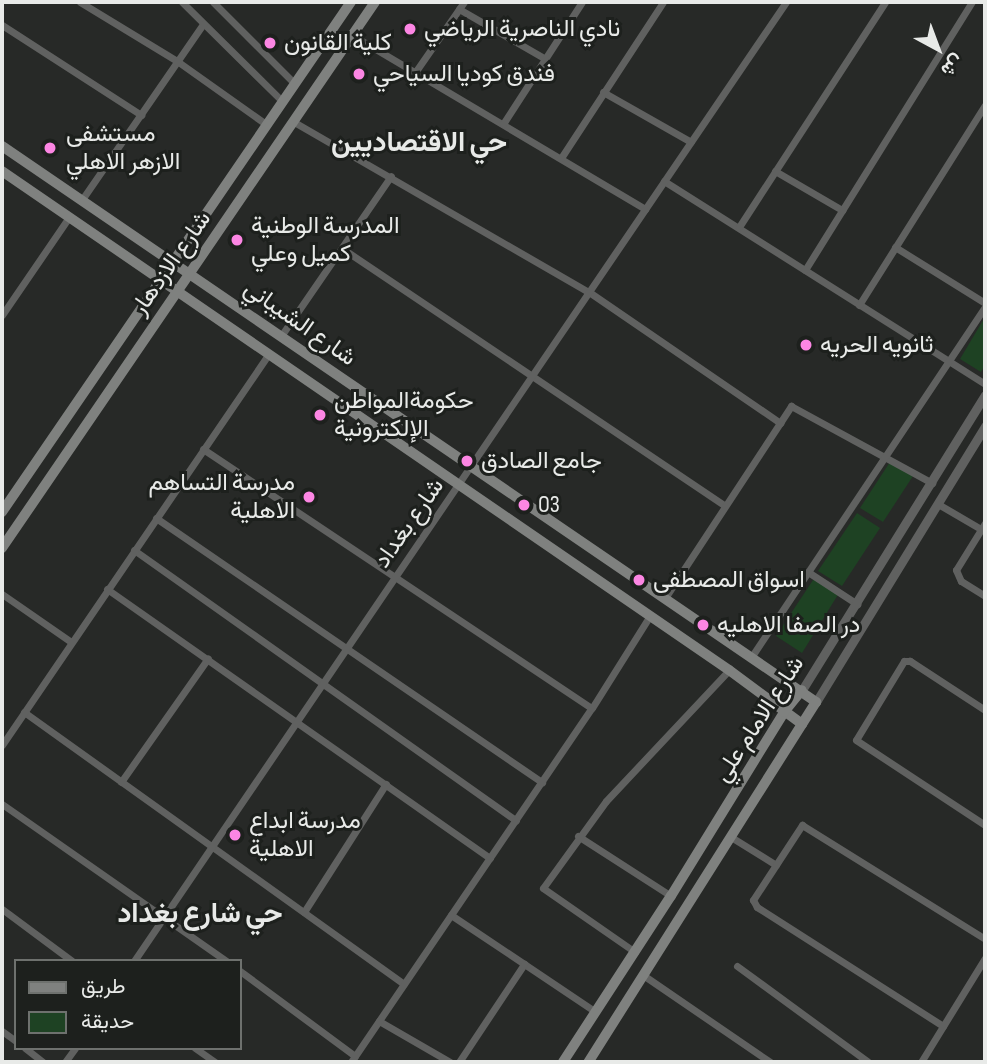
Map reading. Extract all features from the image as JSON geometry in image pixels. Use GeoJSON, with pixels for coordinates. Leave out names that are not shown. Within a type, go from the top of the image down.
{"type":"FeatureCollection","features":[{"type":"Feature","properties":{"kind":"main road","name":"شارع الازدهار"},"geometry":{"type":"LineString","coordinates":[[2,512],[351,2]]}},
{"type":"Feature","properties":{"kind":"main road","name":"شارع الازدهار"},"geometry":{"type":"LineString","coordinates":[[2,548],[375,2]]}},
{"type":"Feature","properties":{"kind":"main road","name":"شارع الشيباني"},"geometry":{"type":"LineString","coordinates":[[2,146],[817,702]]}},
{"type":"Feature","properties":{"kind":"main road","name":"شارع الشيباني"},"geometry":{"type":"LineString","coordinates":[[2,171],[729,670],[802,724]]}},
{"type":"Feature","properties":{"kind":"main road"},"geometry":{"type":"LineString","coordinates":[[2,512],[19,523]]}},
{"type":"Feature","properties":{"kind":"main road","name":"شارع الامام علي"},"geometry":{"type":"LineString","coordinates":[[563,1062],[671,896],[784,712],[802,690]]}},
{"type":"Feature","properties":{"kind":"main road","name":"شارع الامام علي"},"geometry":{"type":"LineString","coordinates":[[588,1062],[817,702]]}},
{"type":"Feature","properties":{"kind":"street"},"geometry":{"type":"LineString","coordinates":[[80,2],[177,61],[267,125]]}},
{"type":"Feature","properties":{"kind":"street"},"geometry":{"type":"LineString","coordinates":[[182,2],[283,102]]}},
{"type":"Feature","properties":{"kind":"street"},"geometry":{"type":"LineString","coordinates":[[213,2],[295,85]]}},
{"type":"Feature","properties":{"kind":"street"},"geometry":{"type":"LineString","coordinates":[[503,124],[582,2]]}},
{"type":"Feature","properties":{"kind":"street"},"geometry":{"type":"LineString","coordinates":[[561,158],[663,2]]}},
{"type":"Feature","properties":{"kind":"street","name":"شارع بغداد"},"geometry":{"type":"LineString","coordinates":[[135,959],[786,2]]}},
{"type":"Feature","properties":{"kind":"street"},"geometry":{"type":"LineString","coordinates":[[739,227],[885,2]]}},
{"type":"Feature","properties":{"kind":"street"},"geometry":{"type":"LineString","coordinates":[[805,270],[972,2]]}},
{"type":"Feature","properties":{"kind":"street"},"geometry":{"type":"LineString","coordinates":[[416,71],[462,6],[544,58]]}},
{"type":"Feature","properties":{"kind":"street"},"geometry":{"type":"LineString","coordinates":[[81,201],[203,24]]}},
{"type":"Feature","properties":{"kind":"street"},"geometry":{"type":"LineString","coordinates":[[2,25],[141,115]]}},
{"type":"Feature","properties":{"kind":"street"},"geometry":{"type":"LineString","coordinates":[[352,35],[645,209]]}},
{"type":"Feature","properties":{"kind":"street"},"geometry":{"type":"LineString","coordinates":[[603,92],[691,142]]}},
{"type":"Feature","properties":{"kind":"street"},"geometry":{"type":"LineString","coordinates":[[859,305],[985,105]]}},
{"type":"Feature","properties":{"kind":"street"},"geometry":{"type":"LineString","coordinates":[[294,122],[589,292],[780,423]]}},
{"type":"Feature","properties":{"kind":"street"},"geometry":{"type":"LineString","coordinates":[[775,171],[842,210]]}},
{"type":"Feature","properties":{"kind":"street"},"geometry":{"type":"LineString","coordinates":[[281,336],[391,177]]}},
{"type":"Feature","properties":{"kind":"street"},"geometry":{"type":"LineString","coordinates":[[664,181],[985,384]]}},
{"type":"Feature","properties":{"kind":"street"},"geometry":{"type":"LineString","coordinates":[[2,315],[5,304],[69,217]]}},
{"type":"Feature","properties":{"kind":"street"},"geometry":{"type":"LineString","coordinates":[[752,656],[985,304],[895,247]]}},
{"type":"Feature","properties":{"kind":"street"},"geometry":{"type":"LineString","coordinates":[[343,249],[725,506]]}},
{"type":"Feature","properties":{"kind":"street"},"geometry":{"type":"LineString","coordinates":[[2,745],[268,355]]}},
{"type":"Feature","properties":{"kind":"street","name":"شارع الامام علي"},"geometry":{"type":"LineString","coordinates":[[802,690],[985,395]]}},
{"type":"Feature","properties":{"kind":"street"},"geometry":{"type":"LineString","coordinates":[[665,598],[791,406],[932,482]]}},
{"type":"Feature","properties":{"kind":"street","name":"شارع الامام علي"},"geometry":{"type":"LineString","coordinates":[[817,702],[985,425]]}},
{"type":"Feature","properties":{"kind":"street"},"geometry":{"type":"LineString","coordinates":[[203,449],[592,708]]}},
{"type":"Feature","properties":{"kind":"street"},"geometry":{"type":"LineString","coordinates":[[938,504],[983,526],[956,570],[961,581],[985,596]]}},
{"type":"Feature","properties":{"kind":"street"},"geometry":{"type":"LineString","coordinates":[[156,518],[542,782]]}},
{"type":"Feature","properties":{"kind":"street"},"geometry":{"type":"LineString","coordinates":[[134,550],[321,685],[516,820]]}},
{"type":"Feature","properties":{"kind":"street"},"geometry":{"type":"LineString","coordinates":[[808,572],[856,604]]}},
{"type":"Feature","properties":{"kind":"street"},"geometry":{"type":"LineString","coordinates":[[107,589],[298,720],[490,858]]}},
{"type":"Feature","properties":{"kind":"street"},"geometry":{"type":"LineString","coordinates":[[2,594],[71,642]]}},
{"type":"Feature","properties":{"kind":"street"},"geometry":{"type":"LineString","coordinates":[[242,973],[353,1059],[592,708],[649,617]]}},
{"type":"Feature","properties":{"kind":"street"},"geometry":{"type":"LineString","coordinates":[[121,782],[208,659]]}},
{"type":"Feature","properties":{"kind":"street"},"geometry":{"type":"LineString","coordinates":[[985,710],[910,661],[904,661],[856,740],[985,825]]}},
{"type":"Feature","properties":{"kind":"street"},"geometry":{"type":"LineString","coordinates":[[635,952],[543,888],[579,836],[624,780],[729,670]]}},
{"type":"Feature","properties":{"kind":"street"},"geometry":{"type":"LineString","coordinates":[[24,712],[404,984]]}},
{"type":"Feature","properties":{"kind":"street"},"geometry":{"type":"LineString","coordinates":[[304,912],[386,784]]}},
{"type":"Feature","properties":{"kind":"street"},"geometry":{"type":"LineString","coordinates":[[2,804],[165,915],[223,959]]}},
{"type":"Feature","properties":{"kind":"street"},"geometry":{"type":"LineString","coordinates":[[943,1026],[753,904],[798,828],[807,827],[985,939]]}},
{"type":"Feature","properties":{"kind":"street"},"geometry":{"type":"LineString","coordinates":[[579,836],[671,896]]}},
{"type":"Feature","properties":{"kind":"street"},"geometry":{"type":"LineString","coordinates":[[731,837],[776,865]]}},
{"type":"Feature","properties":{"kind":"street"},"geometry":{"type":"LineString","coordinates":[[2,909],[69,959]]}},
{"type":"Feature","properties":{"kind":"street"},"geometry":{"type":"LineString","coordinates":[[451,915],[596,1012]]}},
{"type":"Feature","properties":{"kind":"street"},"geometry":{"type":"LineString","coordinates":[[921,1062],[985,958]]}},
{"type":"Feature","properties":{"kind":"street"},"geometry":{"type":"LineString","coordinates":[[459,1062],[524,964]]}},
{"type":"Feature","properties":{"kind":"street"},"geometry":{"type":"LineString","coordinates":[[737,966],[868,1062]]}},
{"type":"Feature","properties":{"kind":"street"},"geometry":{"type":"LineString","coordinates":[[643,975],[770,1062]]}},
{"type":"Feature","properties":{"kind":"street"},"geometry":{"type":"LineString","coordinates":[[379,1021],[450,1062]]}},
{"type":"Feature","properties":{"kind":"street"},"geometry":{"type":"LineString","coordinates":[[28,1050],[43,1062]]}},
{"type":"Feature","properties":{"kind":"street"},"geometry":{"type":"LineString","coordinates":[[198,1050],[215,1062]]}},
{"type":"Feature","properties":{"kind":"green space"},"geometry":{"type":"Polygon","coordinates":[[[985,317],[985,365],[981,372],[960,359],[985,317]]]}},
{"type":"Feature","properties":{"kind":"green space"},"geometry":{"type":"Polygon","coordinates":[[[890,462],[913,476],[883,522],[860,508],[890,462]]]}},
{"type":"Feature","properties":{"kind":"green space"},"geometry":{"type":"Polygon","coordinates":[[[857,513],[880,528],[842,586],[818,571],[857,513]]]}},
{"type":"Feature","properties":{"kind":"green space"},"geometry":{"type":"Polygon","coordinates":[[[815,577],[839,593],[802,653],[776,636],[815,577]]]}},
{"type":"Feature","properties":{"kind":"place","name":"نادي الناصرية الرياضي"},"geometry":{"type":"Point","coordinates":[410,29]}},
{"type":"Feature","properties":{"kind":"place","name":"كلية القانون"},"geometry":{"type":"Point","coordinates":[270,43]}},
{"type":"Feature","properties":{"kind":"place","name":"فندق كوديا السياحي"},"geometry":{"type":"Point","coordinates":[359,74]}},
{"type":"Feature","properties":{"kind":"place","name":"مستشفى الازهر الاهلي"},"geometry":{"type":"Point","coordinates":[50,148]}},
{"type":"Feature","properties":{"kind":"place","name":"المدرسة الوطنية كميل وعلي"},"geometry":{"type":"Point","coordinates":[237,240]}},
{"type":"Feature","properties":{"kind":"place","name":"ثانويه الحريه"},"geometry":{"type":"Point","coordinates":[806,345]}},
{"type":"Feature","properties":{"kind":"place","name":"حكومةالمواطن الإلكترونية"},"geometry":{"type":"Point","coordinates":[320,415]}},
{"type":"Feature","properties":{"kind":"place","name":"جامع الصادق"},"geometry":{"type":"Point","coordinates":[467,461]}},
{"type":"Feature","properties":{"kind":"place","name":"مدرسة التساهم الاهلية"},"geometry":{"type":"Point","coordinates":[309,497]}},
{"type":"Feature","properties":{"kind":"place","name":"O3"},"geometry":{"type":"Point","coordinates":[524,505]}},
{"type":"Feature","properties":{"kind":"place","name":"اسواق المصطفى"},"geometry":{"type":"Point","coordinates":[639,580]}},
{"type":"Feature","properties":{"kind":"place","name":"در الصفا الاهليه"},"geometry":{"type":"Point","coordinates":[703,625]}},
{"type":"Feature","properties":{"kind":"place","name":"مدرسة ابداع الاهلية"},"geometry":{"type":"Point","coordinates":[235,835]}},
{"type":"Feature","properties":{"kind":"district","name":"حي الاقتصاديين"},"geometry":{"type":"Point","coordinates":[419,143]}},
{"type":"Feature","properties":{"kind":"district","name":"حي شارع بغداد"},"geometry":{"type":"Point","coordinates":[200,914]}}]}
